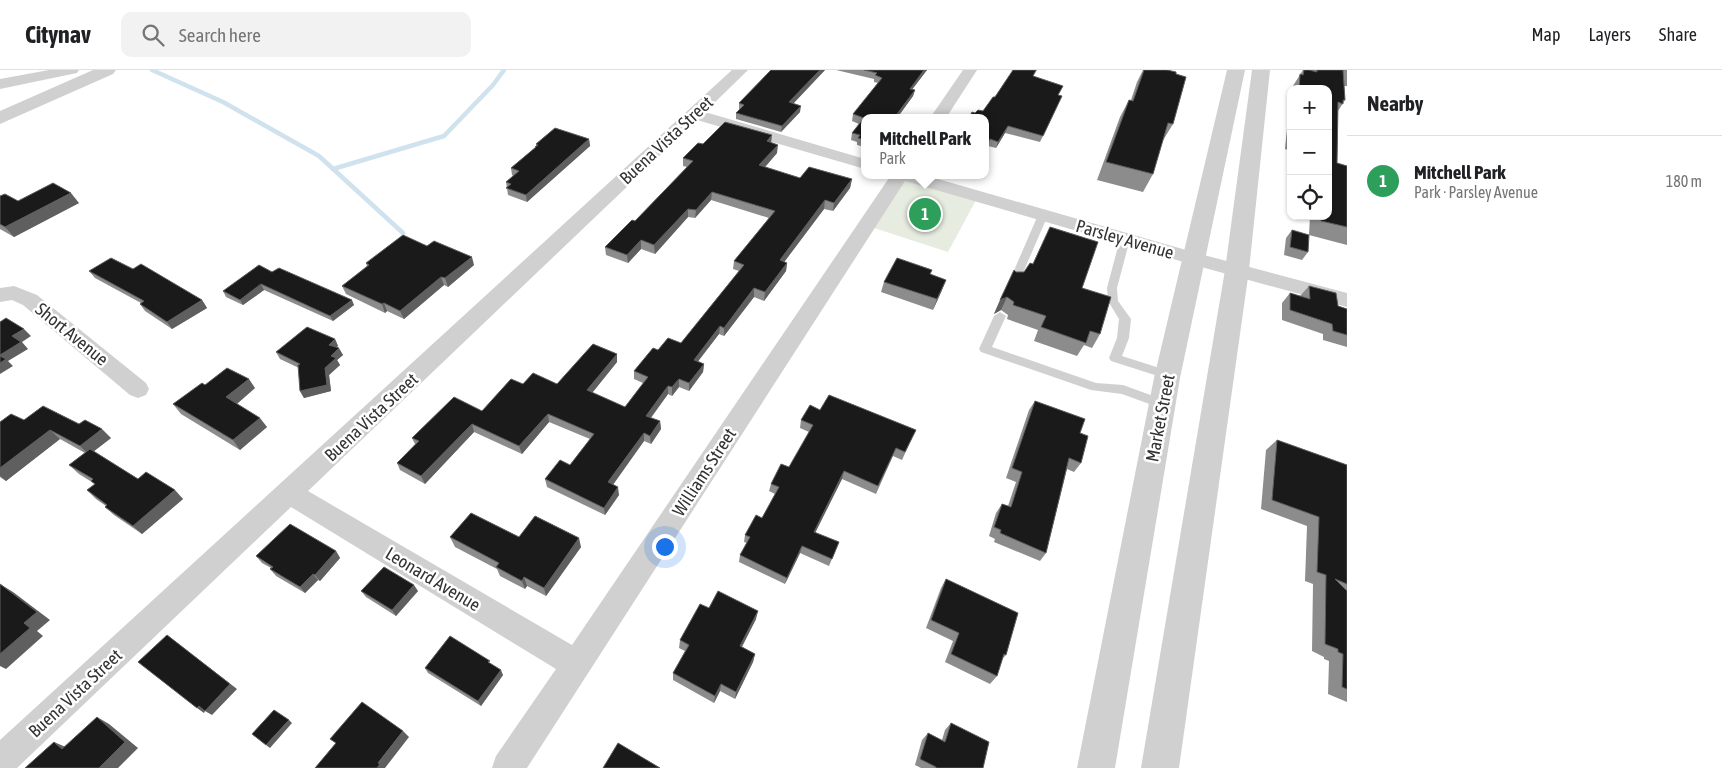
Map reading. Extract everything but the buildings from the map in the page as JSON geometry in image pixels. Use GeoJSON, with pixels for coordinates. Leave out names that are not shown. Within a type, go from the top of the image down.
{"type":"FeatureCollection","features":[{"type":"Feature","properties":{"kind":"street"},"geometry":{"type":"LineString","coordinates":[[0,84],[72,70]]}},
{"type":"Feature","properties":{"kind":"street","name":"Buena Vista Street"},"geometry":{"type":"LineString","coordinates":[[0,762],[741,70]]}},
{"type":"Feature","properties":{"kind":"street"},"geometry":{"type":"LineString","coordinates":[[941,114],[970,70]]}},
{"type":"Feature","properties":{"kind":"street","name":"Market Street"},"geometry":{"type":"LineString","coordinates":[[1096,768],[1162,404],[1236,70]]}},
{"type":"Feature","properties":{"kind":"street"},"geometry":{"type":"LineString","coordinates":[[1160,768],[1236,270],[1261,70]]}},
{"type":"Feature","properties":{"kind":"street"},"geometry":{"type":"LineString","coordinates":[[0,118],[102,71]]}},
{"type":"Feature","properties":{"kind":"street"},"geometry":{"type":"LineString","coordinates":[[693,114],[861,163]]}},
{"type":"Feature","properties":{"kind":"street","name":"Williams Street"},"geometry":{"type":"LineString","coordinates":[[508,768],[899,179]]}},
{"type":"Feature","properties":{"kind":"street","name":"Parsley Avenue"},"geometry":{"type":"LineString","coordinates":[[916,179],[1194,259],[1347,300]]}},
{"type":"Feature","properties":{"kind":"street","name":"Short Avenue"},"geometry":{"type":"LineString","coordinates":[[0,295],[14,293],[30,300],[138,389]]}},
{"type":"Feature","properties":{"kind":"street","name":"Leonard Avenue"},"geometry":{"type":"LineString","coordinates":[[290,493],[577,665]]}},
{"type":"Feature","properties":{"kind":"lane"},"geometry":{"type":"LineString","coordinates":[[1014,282],[1043,215]]}},
{"type":"Feature","properties":{"kind":"lane"},"geometry":{"type":"LineString","coordinates":[[1124,239],[1112,288],[1113,301],[1125,319],[1122,338],[1115,358],[1168,375]]}},
{"type":"Feature","properties":{"kind":"lane"},"geometry":{"type":"LineString","coordinates":[[1000,316],[986,349],[1095,387],[1122,390],[1162,404]]}},
{"type":"Feature","properties":{"kind":"shaded area"},"geometry":{"type":"Polygon","coordinates":[[[904,179],[976,200],[948,252],[871,227],[904,179]]]}},
{"type":"Feature","properties":{"kind":"waterway"},"geometry":{"type":"LineString","coordinates":[[152,70],[223,102],[319,156],[333,169]]}},
{"type":"Feature","properties":{"kind":"waterway"},"geometry":{"type":"LineString","coordinates":[[333,169],[444,136],[493,85],[504,70]]}},
{"type":"Feature","properties":{"kind":"waterway"},"geometry":{"type":"LineString","coordinates":[[333,169],[403,233]]}},
{"type":"Feature","properties":{"kind":"place","name":"Mitchell Park"},"geometry":{"type":"Point","coordinates":[925,214]}}]}
